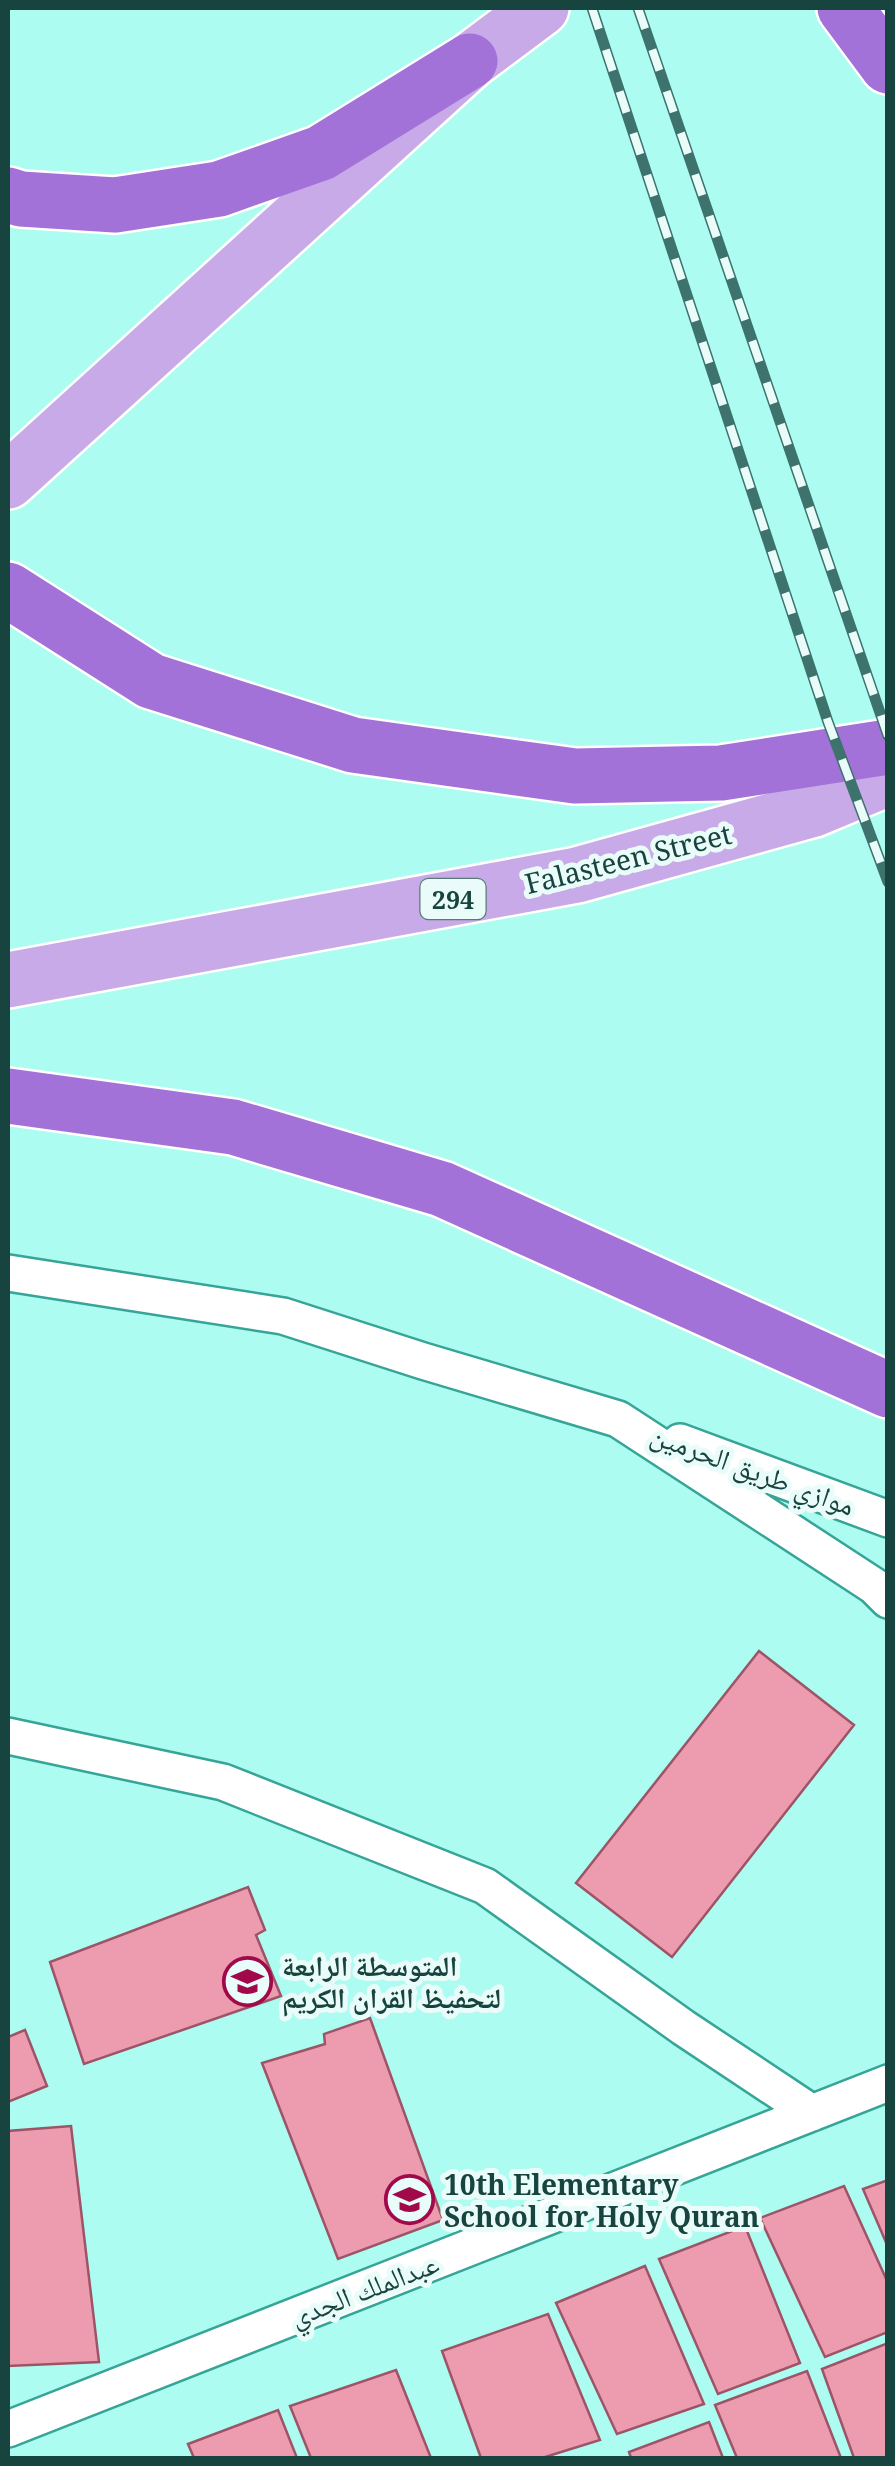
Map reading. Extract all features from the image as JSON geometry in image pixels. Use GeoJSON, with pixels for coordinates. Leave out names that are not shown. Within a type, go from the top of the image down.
{"type":"FeatureCollection","features":[{"type":"Feature","properties":{"kind":"highway"},"geometry":{"type":"LineString","coordinates":[[845,8],[888,66]]}},
{"type":"Feature","properties":{"kind":"highway"},"geometry":{"type":"LineString","coordinates":[[8,195],[115,205],[219,188],[321,153],[470,60]]}},
{"type":"Feature","properties":{"kind":"highway"},"geometry":{"type":"LineString","coordinates":[[8,590],[151,682],[353,745],[575,776],[720,774],[888,747]]}},
{"type":"Feature","properties":{"kind":"highway"},"geometry":{"type":"LineString","coordinates":[[8,1096],[233,1126],[442,1188],[888,1390]]}},
{"type":"Feature","properties":{"kind":"main road"},"geometry":{"type":"LineString","coordinates":[[8,481],[470,60],[542,8]]}},
{"type":"Feature","properties":{"kind":"main road","name":"Falasteen Street"},"geometry":{"type":"LineString","coordinates":[[8,980],[577,875],[814,810],[888,778]]}},
{"type":"Feature","properties":{"kind":"street"},"geometry":{"type":"LineString","coordinates":[[8,1273],[283,1316],[618,1419],[874,1586],[888,1600]]}},
{"type":"Feature","properties":{"kind":"street","name":"موازي طريق الحرمين"},"geometry":{"type":"LineString","coordinates":[[618,1419],[888,1519]]}},
{"type":"Feature","properties":{"kind":"street"},"geometry":{"type":"LineString","coordinates":[[8,1736],[223,1782],[485,1886],[684,2028],[812,2113]]}},
{"type":"Feature","properties":{"kind":"street","name":"عبدالملك الجدي"},"geometry":{"type":"LineString","coordinates":[[8,2430],[888,2083]]}},
{"type":"Feature","properties":{"kind":"building"},"geometry":{"type":"Polygon","coordinates":[[[759,1651],[854,1725],[672,1957],[576,1883],[759,1651]]]}},
{"type":"Feature","properties":{"kind":"building"},"geometry":{"type":"Polygon","coordinates":[[[248,1887],[265,1930],[256,1935],[281,1996],[84,2064],[50,1962],[248,1887]]]}},
{"type":"Feature","properties":{"kind":"building"},"geometry":{"type":"Polygon","coordinates":[[[370,2018],[443,2220],[338,2259],[262,2063],[325,2044],[324,2034],[370,2018]]]}},
{"type":"Feature","properties":{"kind":"building"},"geometry":{"type":"Polygon","coordinates":[[[25,2030],[47,2086],[8,2102],[8,2037],[25,2030]]]}},
{"type":"Feature","properties":{"kind":"building"},"geometry":{"type":"Polygon","coordinates":[[[71,2126],[99,2362],[8,2366],[8,2131],[71,2126]]]}},
{"type":"Feature","properties":{"kind":"building"},"geometry":{"type":"Polygon","coordinates":[[[888,2180],[888,2247],[863,2189],[888,2180]]]}},
{"type":"Feature","properties":{"kind":"building"},"geometry":{"type":"Polygon","coordinates":[[[844,2186],[888,2283],[888,2332],[825,2357],[760,2218],[844,2186]]]}},
{"type":"Feature","properties":{"kind":"building"},"geometry":{"type":"Polygon","coordinates":[[[745,2226],[800,2363],[718,2394],[659,2259],[745,2226]]]}},
{"type":"Feature","properties":{"kind":"building"},"geometry":{"type":"Polygon","coordinates":[[[645,2266],[704,2404],[617,2434],[556,2303],[645,2266]]]}},
{"type":"Feature","properties":{"kind":"building"},"geometry":{"type":"Polygon","coordinates":[[[548,2314],[600,2440],[542,2458],[481,2458],[442,2351],[548,2314]]]}},
{"type":"Feature","properties":{"kind":"building"},"geometry":{"type":"Polygon","coordinates":[[[888,2343],[888,2458],[854,2458],[822,2369],[888,2343]]]}},
{"type":"Feature","properties":{"kind":"building"},"geometry":{"type":"Polygon","coordinates":[[[396,2370],[431,2458],[311,2458],[290,2406],[396,2370]]]}},
{"type":"Feature","properties":{"kind":"building"},"geometry":{"type":"Polygon","coordinates":[[[807,2371],[841,2458],[737,2458],[715,2405],[807,2371]]]}},
{"type":"Feature","properties":{"kind":"building"},"geometry":{"type":"Polygon","coordinates":[[[278,2410],[297,2458],[194,2458],[188,2444],[278,2410]]]}},
{"type":"Feature","properties":{"kind":"building"},"geometry":{"type":"Polygon","coordinates":[[[709,2422],[723,2458],[631,2458],[629,2452],[709,2422]]]}},
{"type":"Feature","properties":{"kind":"railway"},"geometry":{"type":"LineString","coordinates":[[592,8],[828,722],[888,882]]}},
{"type":"Feature","properties":{"kind":"railway"},"geometry":{"type":"LineString","coordinates":[[638,8],[888,736]]}},
{"type":"Feature","properties":{"kind":"place","name":"المتوسطة الرابعة لتحفيظ القران الكريم"},"geometry":{"type":"Point","coordinates":[247,1981]}},
{"type":"Feature","properties":{"kind":"place","name":"10th Elementary School for Holy Quran"},"geometry":{"type":"Point","coordinates":[409,2200]}}]}
